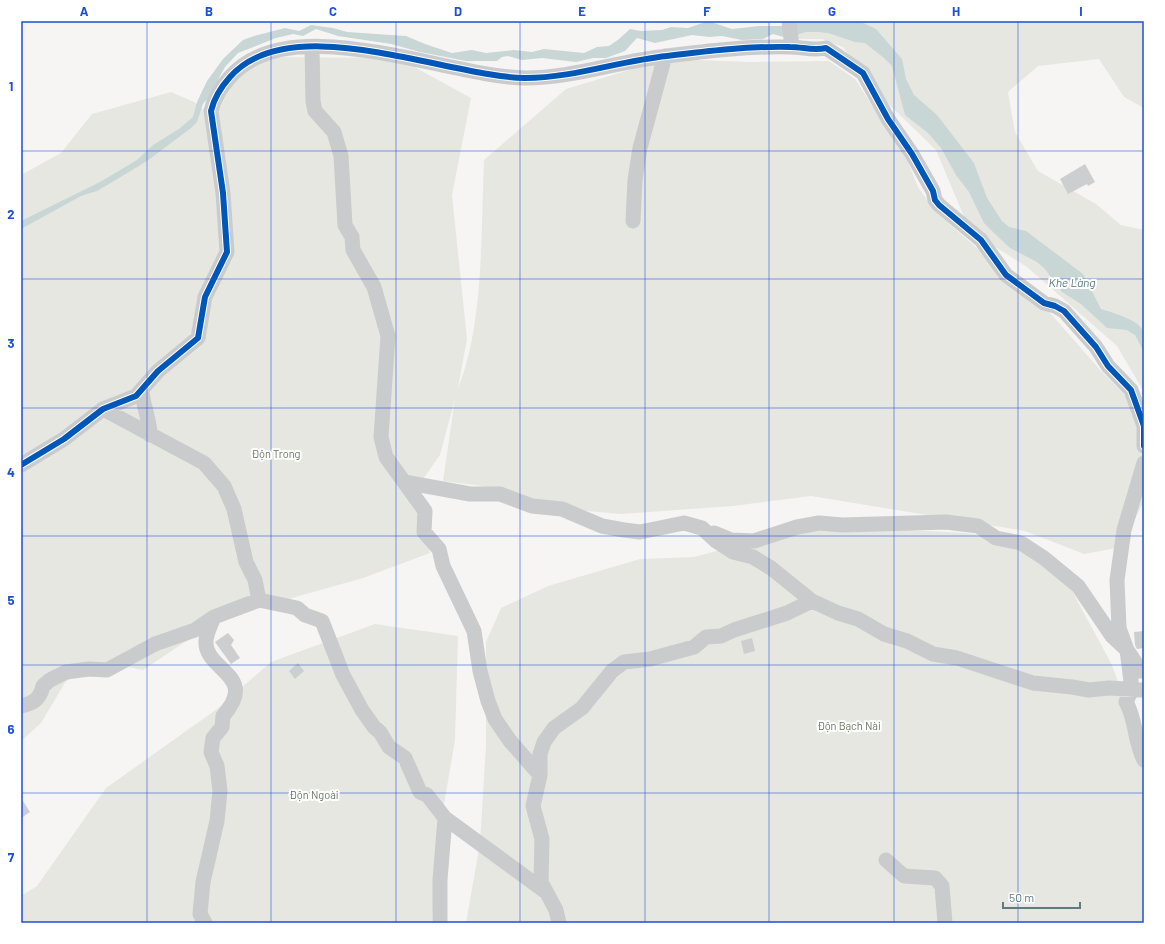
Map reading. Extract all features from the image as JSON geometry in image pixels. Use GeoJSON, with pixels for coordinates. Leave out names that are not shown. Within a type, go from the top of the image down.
{"type":"FeatureCollection","features":[{"type":"Feature","properties":{"kind":"street"},"geometry":{"type":"LineString","coordinates":[[21,465],[64,439],[104,409],[136,396],[158,372],[198,338],[205,297],[227,252],[223,193],[211,111],[213,103],[225,82],[246,62],[260,54],[280,50],[312,47],[336,48],[384,54],[502,76],[525,78],[550,76],[790,32],[817,50],[826,48],[863,73],[888,119],[912,154],[934,191],[935,200],[981,240],[1006,275],[1044,303],[1055,306],[1064,311],[1096,347],[1108,366],[1144,405]]}},
{"type":"Feature","properties":{"kind":"street"},"geometry":{"type":"LineString","coordinates":[[312,47],[313,101],[315,110],[334,132],[341,156],[345,225],[352,237],[353,250],[374,287],[388,336],[382,438],[386,457],[425,511],[424,532],[439,549],[443,566],[474,631],[480,671],[488,701],[495,719],[510,741],[540,775]]}},
{"type":"Feature","properties":{"kind":"street"},"geometry":{"type":"LineString","coordinates":[[633,221],[636,173],[640,148],[665,56]]}},
{"type":"Feature","properties":{"kind":"street"},"geometry":{"type":"LineString","coordinates":[[142,389],[142,397],[149,419],[150,435]]}},
{"type":"Feature","properties":{"kind":"street"},"geometry":{"type":"LineString","coordinates":[[1131,390],[1144,426],[1144,446]]}},
{"type":"Feature","properties":{"kind":"street"},"geometry":{"type":"LineString","coordinates":[[104,409],[204,463],[224,486],[234,509],[246,562],[255,580],[259,600]]}},
{"type":"Feature","properties":{"kind":"street"},"geometry":{"type":"LineString","coordinates":[[1138,689],[1119,628],[1118,580],[1124,530],[1144,463]]}},
{"type":"Feature","properties":{"kind":"street"},"geometry":{"type":"LineString","coordinates":[[404,482],[470,494],[500,494],[532,506],[562,509],[602,526],[624,530],[640,532],[684,523],[702,528],[731,540],[754,541],[797,527],[819,523],[843,525],[946,522],[978,526],[996,538],[1021,543],[1044,558],[1078,586],[1112,636],[1127,650],[1141,671],[1144,671]]}},
{"type":"Feature","properties":{"kind":"street"},"geometry":{"type":"LineString","coordinates":[[702,528],[716,541],[733,552],[753,557],[770,568],[812,601],[838,613],[858,619],[884,634],[907,640],[933,654],[957,658],[1026,682],[1089,690],[1109,688],[1138,689]]}},
{"type":"Feature","properties":{"kind":"street"},"geometry":{"type":"LineString","coordinates":[[21,706],[32,703],[41,694],[43,686],[59,674],[89,669],[107,670],[155,644],[195,630],[214,617],[259,600],[297,608],[305,615],[322,621],[343,675],[362,710],[374,728],[380,732],[389,747],[405,758],[420,792],[427,796],[444,818],[546,892]]}},
{"type":"Feature","properties":{"kind":"street"},"geometry":{"type":"LineString","coordinates":[[559,923],[556,910],[541,882],[542,839],[533,806],[540,775],[540,754],[544,742],[554,728],[582,708],[612,670],[624,662],[650,659],[694,647],[706,637],[721,636],[734,630],[787,613],[812,601]]}},
{"type":"Feature","properties":{"kind":"street"},"geometry":{"type":"LineString","coordinates":[[205,923],[200,914],[203,882],[217,821],[220,791],[217,766],[211,752],[213,738],[222,727],[223,716],[230,708],[235,694],[232,678],[210,656],[208,650],[206,641],[214,617]]}},
{"type":"Feature","properties":{"kind":"street"},"geometry":{"type":"LineString","coordinates":[[1138,689],[1126,702],[1131,710],[1133,727],[1140,753],[1144,760]]}},
{"type":"Feature","properties":{"kind":"street"},"geometry":{"type":"LineString","coordinates":[[440,923],[440,880],[444,818]]}},
{"type":"Feature","properties":{"kind":"street"},"geometry":{"type":"LineString","coordinates":[[886,860],[904,876],[935,878],[942,886],[945,923]]}},
{"type":"Feature","properties":{"kind":"green space"},"geometry":{"type":"Polygon","coordinates":[[[791,21],[1144,21],[1144,106],[1142,107],[1124,97],[1099,59],[1038,66],[1008,92],[1015,132],[1038,171],[1096,204],[1121,225],[1144,230],[1144,392],[1117,346],[1027,267],[970,231],[936,150],[871,87],[843,47],[822,39],[794,39],[791,21]]]}},
{"type":"Feature","properties":{"kind":"green space","name":"Độn Trong"},"geometry":{"type":"Polygon","coordinates":[[[263,57],[398,58],[471,98],[452,195],[467,339],[458,388],[473,336],[477,306],[480,276],[484,160],[566,89],[666,59],[751,62],[829,61],[855,79],[907,160],[918,187],[935,211],[1052,315],[1101,371],[1141,411],[1144,417],[1144,501],[1121,547],[1084,554],[1025,531],[811,496],[733,506],[621,514],[532,506],[482,486],[443,481],[455,399],[440,455],[414,492],[430,553],[363,578],[221,618],[143,670],[118,665],[219,611],[66,681],[41,723],[21,741],[21,175],[61,153],[92,114],[171,92],[194,102],[216,119],[219,99],[227,87],[263,57]]]}},
{"type":"Feature","properties":{"kind":"green space","name":"Độn Bạch Nài"},"geometry":{"type":"Polygon","coordinates":[[[843,525],[966,533],[1021,543],[1059,567],[1111,663],[1144,750],[1144,923],[466,923],[480,843],[486,745],[486,642],[501,608],[548,586],[640,559],[694,557],[765,538],[843,525]]]}},
{"type":"Feature","properties":{"kind":"green space","name":"Độn Ngoài"},"geometry":{"type":"Polygon","coordinates":[[[375,624],[458,636],[455,740],[436,851],[432,923],[21,923],[21,896],[37,886],[106,788],[217,709],[271,662],[375,624]]]}},
{"type":"Feature","properties":{"kind":"water","name":"Khe Làng"},"geometry":{"type":"Polygon","coordinates":[[[708,21],[732,29],[759,26],[783,26],[796,21],[859,21],[876,29],[902,59],[906,79],[914,95],[937,115],[974,163],[987,198],[1002,221],[1009,227],[1026,231],[1083,274],[1101,309],[1119,315],[1138,324],[1144,333],[1144,352],[1135,335],[1127,330],[1107,328],[1081,304],[1062,292],[1045,269],[1037,262],[1010,248],[984,223],[969,192],[956,175],[941,148],[928,133],[905,115],[892,66],[865,43],[855,42],[828,33],[806,32],[787,38],[773,34],[763,39],[742,40],[722,36],[709,37],[692,35],[655,43],[637,38],[625,51],[606,58],[593,58],[576,62],[542,58],[522,60],[508,56],[502,57],[497,61],[466,61],[420,52],[391,44],[338,36],[316,29],[303,36],[293,34],[276,38],[238,53],[225,67],[208,98],[203,104],[197,122],[147,161],[97,191],[81,196],[21,229],[21,221],[100,182],[137,160],[153,145],[179,129],[193,117],[197,102],[207,81],[223,59],[243,40],[254,36],[285,28],[299,31],[311,25],[333,28],[347,32],[406,36],[452,53],[472,50],[486,53],[514,50],[532,52],[544,49],[584,53],[597,47],[609,46],[630,29],[641,31],[662,30],[671,27],[688,28],[708,21]]]}},
{"type":"Feature","properties":{"kind":"building"},"geometry":{"type":"Polygon","coordinates":[[[1085,164],[1095,182],[1088,186],[1087,184],[1068,194],[1060,179],[1085,164]]]}},
{"type":"Feature","properties":{"kind":"building"},"geometry":{"type":"Polygon","coordinates":[[[1144,631],[1144,648],[1137,649],[1135,645],[1134,632],[1144,631]]]}},
{"type":"Feature","properties":{"kind":"building"},"geometry":{"type":"Polygon","coordinates":[[[228,633],[234,640],[231,645],[240,658],[231,664],[215,642],[228,633]]]}},
{"type":"Feature","properties":{"kind":"building"},"geometry":{"type":"Polygon","coordinates":[[[752,638],[755,651],[744,654],[741,641],[752,638]]]}},
{"type":"Feature","properties":{"kind":"building"},"geometry":{"type":"Polygon","coordinates":[[[298,663],[304,671],[295,679],[289,671],[298,663]]]}},
{"type":"Feature","properties":{"kind":"building"},"geometry":{"type":"Polygon","coordinates":[[[21,798],[30,812],[21,818],[21,798]]]}},
{"type":"Feature","properties":{"kind":"cycle path"},"geometry":{"type":"LineString","coordinates":[[21,465],[64,439],[103,409],[136,396],[158,371],[198,338],[205,297],[227,252],[223,193],[211,111],[216,97],[230,77],[257,57],[291,48],[330,47],[371,51],[492,75],[525,78],[561,75],[649,58],[713,51],[775,47],[826,48],[863,73],[888,119],[912,154],[933,191],[935,200],[939,205],[981,240],[1006,275],[1044,303],[1055,306],[1064,311],[1096,347],[1108,366],[1131,390],[1144,426],[1144,446]]}}]}
